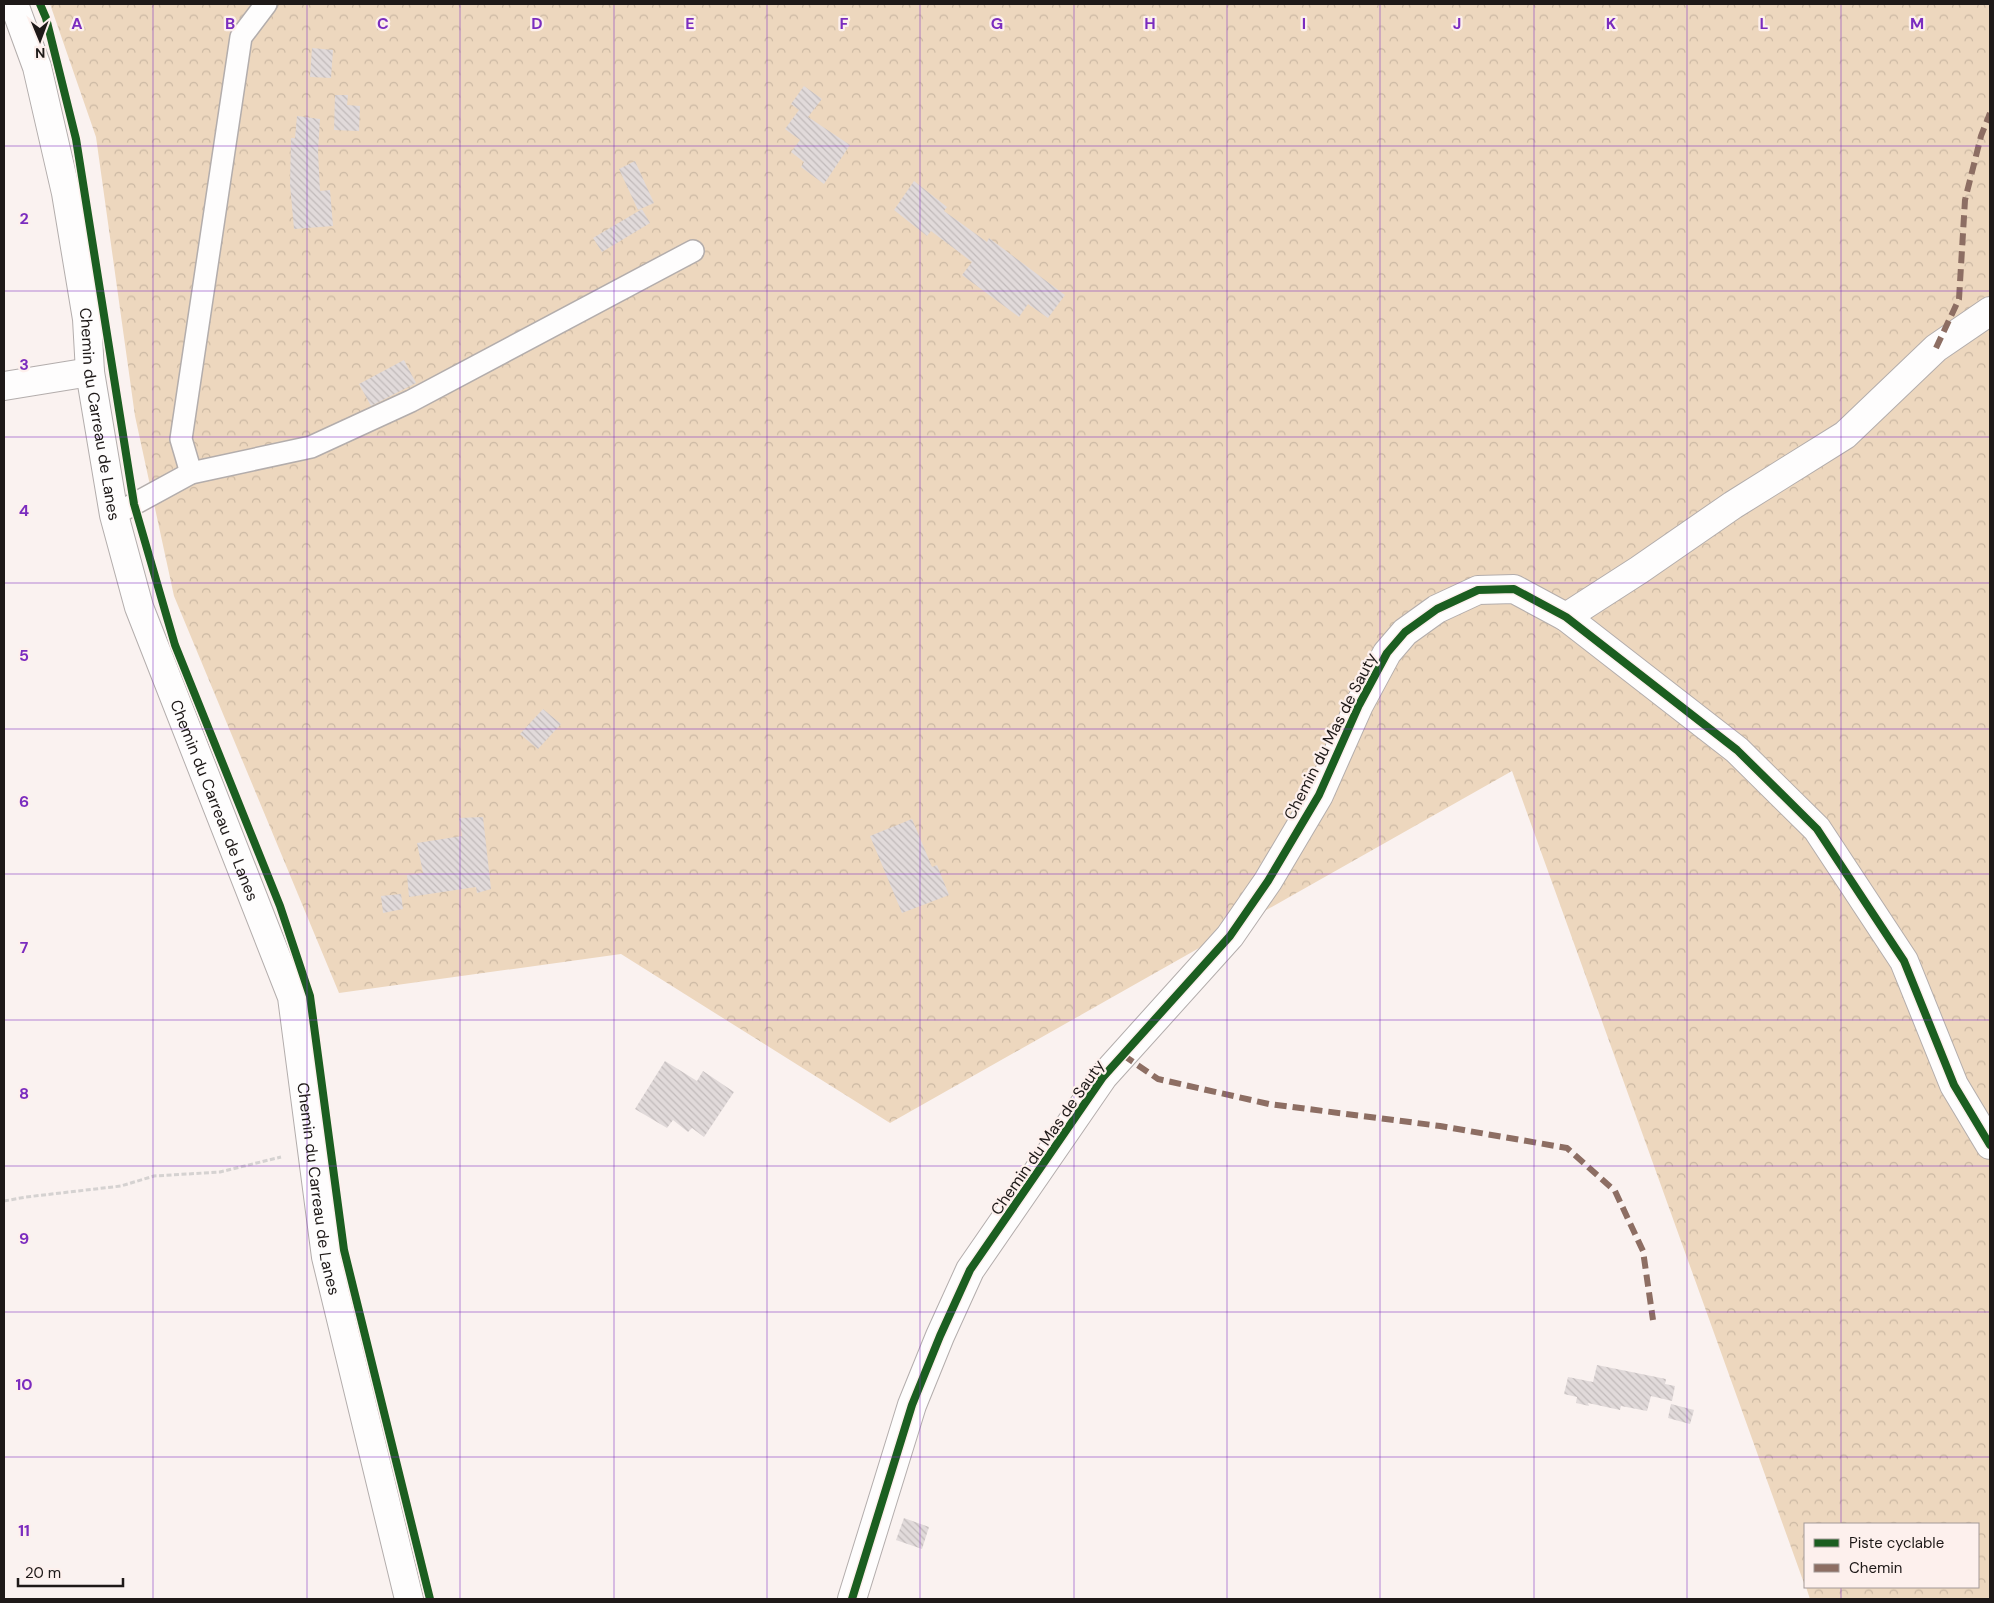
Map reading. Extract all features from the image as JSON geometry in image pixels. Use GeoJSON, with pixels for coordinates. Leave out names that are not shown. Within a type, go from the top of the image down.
{"type":"FeatureCollection","features":[{"type":"Feature","properties":{"kind":"street","name":"Chemin du Carreau de Lanes"},"geometry":{"type":"LineString","coordinates":[[14,4],[37,67],[66,193],[87,320],[90,372],[114,514],[139,607],[292,996],[326,1257],[409,1599]]}},
{"type":"Feature","properties":{"kind":"street"},"geometry":{"type":"LineString","coordinates":[[1566,617],[1640,570],[1733,505],[1844,435],[1936,348],[1990,311]]}},
{"type":"Feature","properties":{"kind":"street"},"geometry":{"type":"LineString","coordinates":[[4,386],[90,372]]}},
{"type":"Feature","properties":{"kind":"street","name":"Chemin du Mas de Sauty"},"geometry":{"type":"LineString","coordinates":[[852,1599],[912,1405],[940,1336],[970,1270],[1103,1077],[1230,936],[1268,881],[1319,795],[1359,705],[1387,653],[1405,632],[1437,609],[1478,590],[1514,589],[1566,617],[1737,750],[1817,830],[1904,961],[1954,1085],[1990,1145]]}},
{"type":"Feature","properties":{"kind":"lane"},"geometry":{"type":"LineString","coordinates":[[191,473],[181,439],[241,37],[266,4]]}},
{"type":"Feature","properties":{"kind":"lane"},"geometry":{"type":"LineString","coordinates":[[114,514],[191,473],[312,447],[411,402],[693,251]]}},
{"type":"Feature","properties":{"kind":"path"},"geometry":{"type":"LineString","coordinates":[[4,1201],[121,1186],[154,1176],[220,1172],[283,1156]]}},
{"type":"Feature","properties":{"kind":"green space"},"geometry":{"type":"Polygon","coordinates":[[[50,4],[1990,4],[1990,1599],[1810,1599],[1806,1588],[1979,1588],[1979,1523],[1804,1523],[1804,1583],[1512,771],[890,1123],[621,954],[339,993],[174,596],[135,416],[96,137],[50,4]]]}},
{"type":"Feature","properties":{"kind":"building"},"geometry":{"type":"Polygon","coordinates":[[[312,48],[333,50],[331,78],[310,77],[312,48]]]}},
{"type":"Feature","properties":{"kind":"building"},"geometry":{"type":"Polygon","coordinates":[[[804,86],[822,99],[808,117],[850,145],[824,184],[801,167],[804,162],[791,152],[800,140],[785,129],[799,110],[791,104],[804,86]]]}},
{"type":"Feature","properties":{"kind":"building"},"geometry":{"type":"Polygon","coordinates":[[[335,95],[348,95],[347,105],[360,106],[359,131],[334,130],[335,95]]]}},
{"type":"Feature","properties":{"kind":"building"},"geometry":{"type":"Polygon","coordinates":[[[297,116],[320,119],[318,151],[320,191],[330,190],[333,226],[294,229],[290,184],[291,138],[295,138],[297,116]]]}},
{"type":"Feature","properties":{"kind":"building"},"geometry":{"type":"Polygon","coordinates":[[[635,161],[654,203],[638,210],[619,169],[635,161]]]}},
{"type":"Feature","properties":{"kind":"building"},"geometry":{"type":"Polygon","coordinates":[[[914,181],[947,207],[944,211],[987,242],[989,238],[1065,295],[1048,318],[1028,304],[1019,317],[962,275],[972,262],[931,231],[927,236],[894,210],[914,181]]]}},
{"type":"Feature","properties":{"kind":"building"},"geometry":{"type":"Polygon","coordinates":[[[642,209],[650,223],[602,252],[593,238],[642,209]]]}},
{"type":"Feature","properties":{"kind":"building"},"geometry":{"type":"Polygon","coordinates":[[[404,360],[416,383],[371,406],[359,384],[404,360]]]}},
{"type":"Feature","properties":{"kind":"building"},"geometry":{"type":"Polygon","coordinates":[[[543,709],[561,724],[538,749],[520,734],[543,709]]]}},
{"type":"Feature","properties":{"kind":"building"},"geometry":{"type":"Polygon","coordinates":[[[483,817],[491,889],[477,893],[476,887],[409,897],[407,875],[423,873],[417,843],[462,836],[459,818],[483,817]]]}},
{"type":"Feature","properties":{"kind":"building"},"geometry":{"type":"Polygon","coordinates":[[[912,819],[932,867],[937,865],[949,895],[902,913],[870,836],[912,819]]]}},
{"type":"Feature","properties":{"kind":"building"},"geometry":{"type":"Polygon","coordinates":[[[401,894],[403,909],[383,913],[381,896],[401,894]]]}},
{"type":"Feature","properties":{"kind":"building"},"geometry":{"type":"Polygon","coordinates":[[[665,1061],[697,1081],[703,1071],[734,1092],[704,1137],[692,1128],[688,1132],[673,1120],[667,1128],[635,1109],[665,1061]]]}},
{"type":"Feature","properties":{"kind":"building"},"geometry":{"type":"Polygon","coordinates":[[[1597,1365],[1666,1379],[1665,1384],[1675,1386],[1672,1401],[1651,1396],[1647,1411],[1621,1406],[1620,1410],[1588,1403],[1589,1406],[1576,1403],[1577,1397],[1564,1394],[1568,1377],[1593,1382],[1597,1365]]]}},
{"type":"Feature","properties":{"kind":"building"},"geometry":{"type":"Polygon","coordinates":[[[1671,1404],[1694,1410],[1690,1424],[1668,1418],[1671,1404]]]}},
{"type":"Feature","properties":{"kind":"building"},"geometry":{"type":"Polygon","coordinates":[[[904,1518],[929,1527],[922,1549],[896,1540],[904,1518]]]}},
{"type":"Feature","properties":{"kind":"marked path"},"geometry":{"type":"LineString","coordinates":[[1936,348],[1959,299],[1965,200],[1981,136],[1990,113]]}},
{"type":"Feature","properties":{"kind":"marked path"},"geometry":{"type":"LineString","coordinates":[[1123,1055],[1158,1079],[1269,1104],[1440,1126],[1567,1148],[1615,1191],[1643,1251],[1653,1320]]}},
{"type":"Feature","properties":{"kind":"cycle path"},"geometry":{"type":"LineString","coordinates":[[40,4],[46,18],[76,139],[134,504],[175,645],[280,906],[310,996],[344,1250],[430,1599]]}},
{"type":"Feature","properties":{"kind":"cycle path"},"geometry":{"type":"LineString","coordinates":[[852,1599],[912,1405],[940,1336],[970,1270],[1103,1077],[1230,936],[1268,881],[1319,795],[1359,705],[1387,653],[1405,632],[1437,609],[1478,590],[1514,589],[1566,617],[1737,750],[1817,829],[1904,961],[1954,1085],[1990,1145]]}}]}
